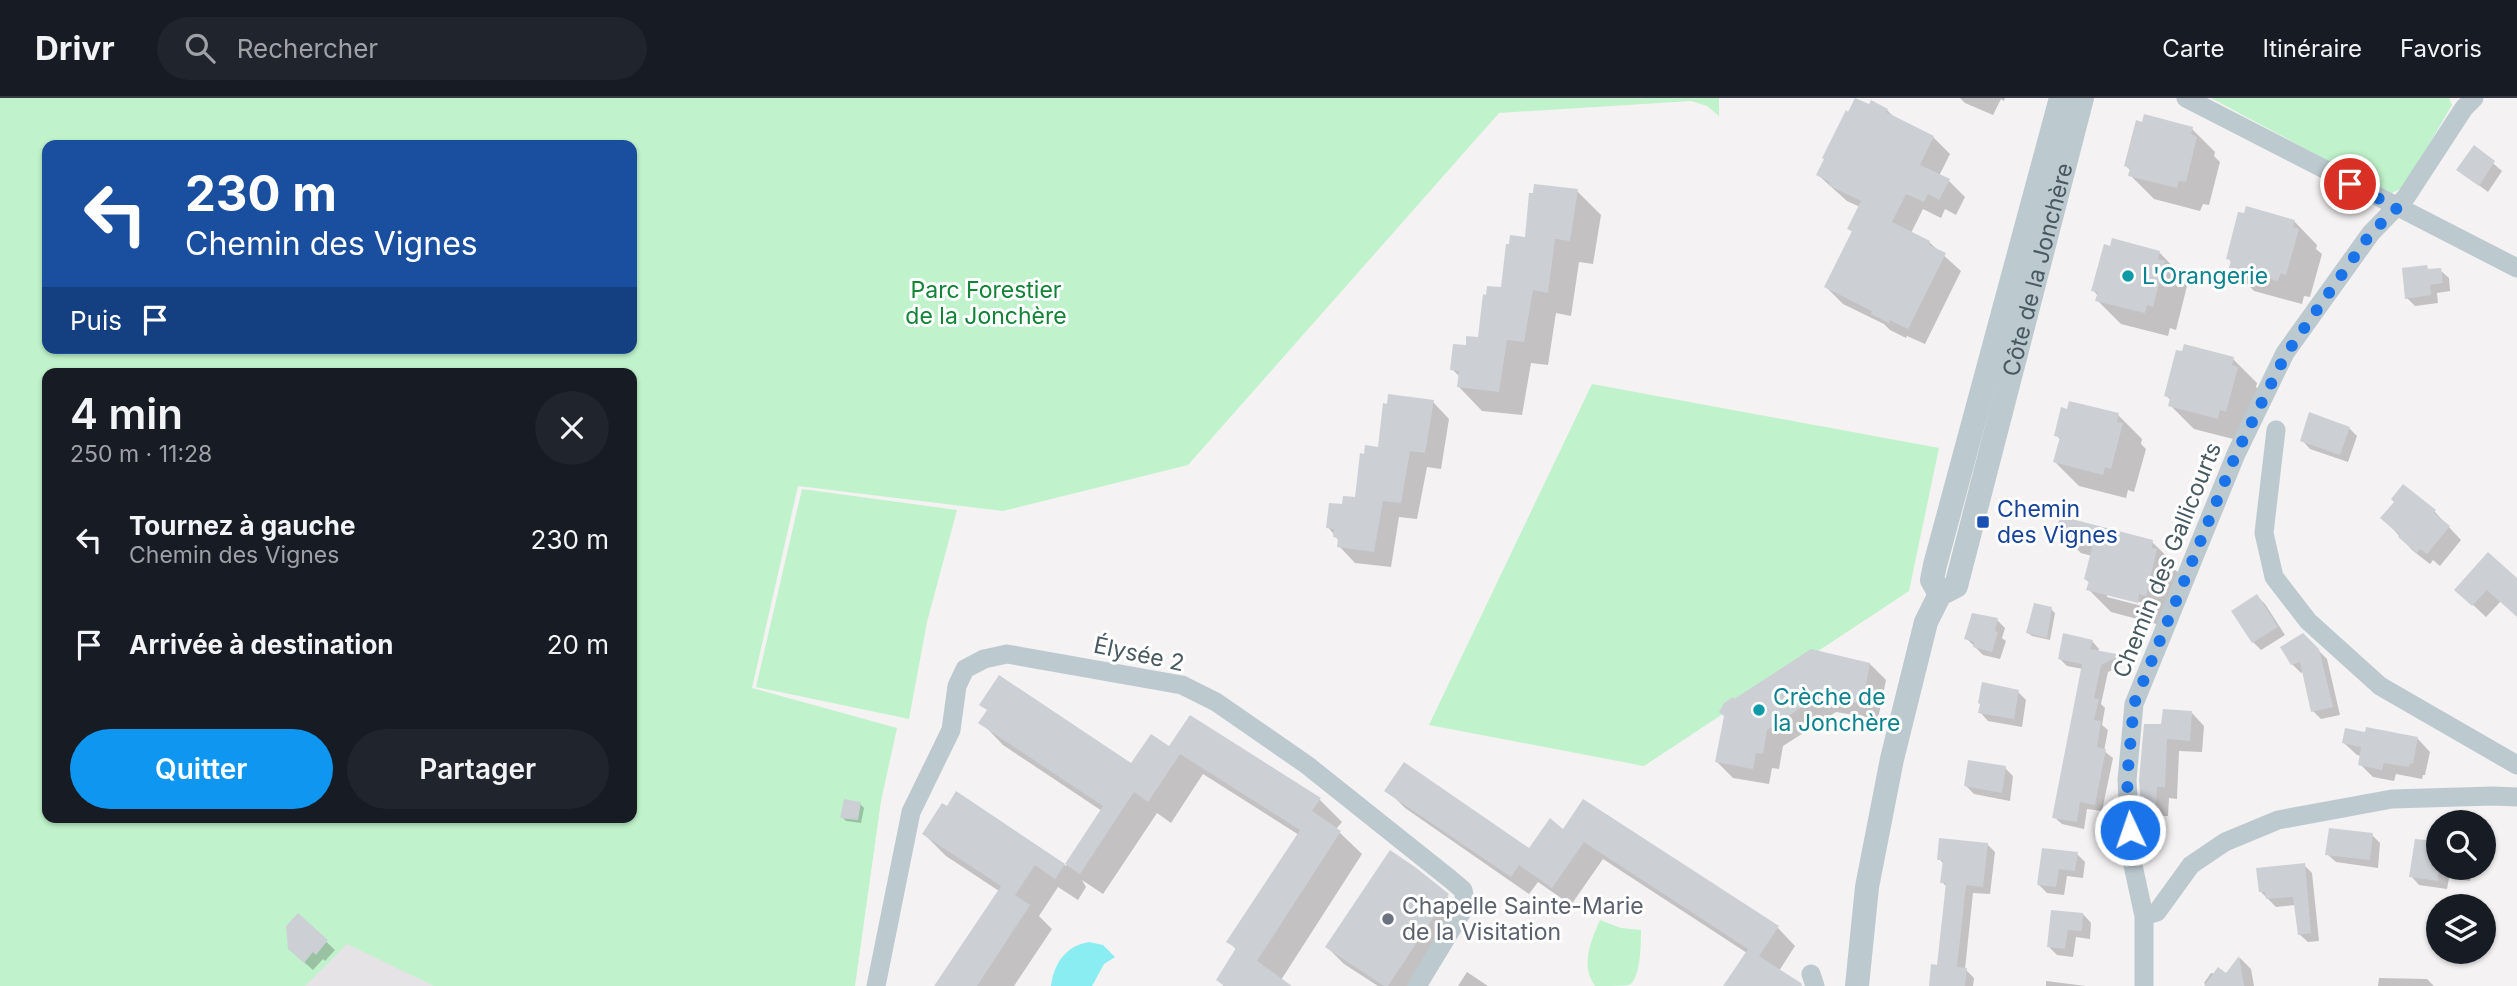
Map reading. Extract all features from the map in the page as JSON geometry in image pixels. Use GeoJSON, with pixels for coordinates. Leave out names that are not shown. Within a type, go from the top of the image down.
{"type":"FeatureCollection","features":[{"type":"Feature","properties":{"kind":"street","name":"Côte de la Jonchère"},"geometry":{"type":"LineString","coordinates":[[1940,594],[1932,580],[2061,98]]}},
{"type":"Feature","properties":{"kind":"street","name":"Côte de la Jonchère"},"geometry":{"type":"LineString","coordinates":[[1857,986],[1867,887],[1892,759],[1926,622],[1940,594],[1956,586],[2082,98]]}},
{"type":"Feature","properties":{"kind":"street"},"geometry":{"type":"LineString","coordinates":[[2186,98],[2517,268]]}},
{"type":"Feature","properties":{"kind":"street","name":"Chemin des Gallicourts"},"geometry":{"type":"LineString","coordinates":[[2144,986],[2144,916],[2131,856],[2127,780],[2134,704],[2236,454],[2286,354],[2371,233],[2397,208],[2464,108],[2474,98]]}},
{"type":"Feature","properties":{"kind":"street"},"geometry":{"type":"LineString","coordinates":[[2276,430],[2264,534],[2274,577],[2308,621],[2380,686],[2517,765]]}},
{"type":"Feature","properties":{"kind":"street","name":"Élysée 2"},"geometry":{"type":"LineString","coordinates":[[876,986],[911,811],[951,730],[957,686],[965,669],[984,659],[1007,654],[1182,685],[1216,702],[1307,765],[1463,890],[1466,905],[1416,986]]}},
{"type":"Feature","properties":{"kind":"street"},"geometry":{"type":"LineString","coordinates":[[2144,916],[2157,912],[2191,865],[2225,842],[2278,820],[2392,799],[2516,795]]}},
{"type":"Feature","properties":{"kind":"shaded area"},"geometry":{"type":"Polygon","coordinates":[[[319,872],[456,986],[270,986],[319,872]]]}},
{"type":"Feature","properties":{"kind":"green space","name":"Parc Forestier de la Jonchère"},"geometry":{"type":"Polygon","coordinates":[[[0,98],[1719,98],[1719,116],[1707,106],[1691,101],[1499,113],[1188,465],[1003,511],[798,486],[752,688],[897,728],[881,801],[855,986],[434,986],[347,944],[305,986],[0,986],[0,98]]]}},
{"type":"Feature","properties":{"kind":"green space"},"geometry":{"type":"Polygon","coordinates":[[[2211,98],[2449,98],[2452,105],[2404,187],[2390,194],[2211,98]]]}},
{"type":"Feature","properties":{"kind":"green space"},"geometry":{"type":"Polygon","coordinates":[[[1592,384],[1939,448],[1909,591],[1644,766],[1429,725],[1592,384]]]}},
{"type":"Feature","properties":{"kind":"green space"},"geometry":{"type":"Polygon","coordinates":[[[802,489],[957,510],[927,622],[909,719],[756,687],[802,489]]]}},
{"type":"Feature","properties":{"kind":"green space"},"geometry":{"type":"Polygon","coordinates":[[[1600,920],[1621,928],[1641,930],[1638,968],[1629,985],[1595,986],[1591,978],[1588,953],[1600,920]]]}},
{"type":"Feature","properties":{"kind":"water"},"geometry":{"type":"Polygon","coordinates":[[[1089,942],[1103,945],[1115,957],[1104,964],[1092,986],[1051,986],[1055,970],[1063,957],[1074,947],[1089,942]]]}},
{"type":"Feature","properties":{"kind":"building"},"geometry":{"type":"Polygon","coordinates":[[[1855,98],[1869,104],[1871,100],[1888,109],[1886,112],[1934,136],[1920,165],[1950,179],[1939,200],[1928,194],[1924,202],[1906,194],[1892,222],[1930,241],[1929,245],[1946,253],[1908,329],[1871,314],[1872,311],[1824,287],[1852,231],[1847,229],[1861,201],[1828,185],[1830,182],[1816,175],[1846,110],[1848,112],[1855,98]]]}},
{"type":"Feature","properties":{"kind":"building"},"geometry":{"type":"Polygon","coordinates":[[[2144,114],[2193,127],[2191,134],[2197,137],[2186,182],[2179,181],[2177,188],[2128,176],[2130,168],[2124,166],[2136,120],[2142,122],[2144,114]]]}},
{"type":"Feature","properties":{"kind":"building"},"geometry":{"type":"Polygon","coordinates":[[[2474,145],[2495,161],[2479,186],[2456,170],[2474,145]]]}},
{"type":"Feature","properties":{"kind":"building"},"geometry":{"type":"Polygon","coordinates":[[[1534,184],[1578,189],[1570,241],[1555,239],[1548,293],[1533,290],[1524,342],[1507,340],[1499,392],[1457,387],[1459,371],[1450,370],[1453,344],[1466,345],[1466,336],[1478,337],[1483,294],[1486,295],[1487,286],[1501,287],[1506,244],[1509,244],[1510,235],[1525,237],[1529,193],[1533,193],[1534,184]]]}},
{"type":"Feature","properties":{"kind":"building"},"geometry":{"type":"Polygon","coordinates":[[[2246,206],[2295,220],[2293,227],[2299,229],[2286,275],[2281,273],[2278,281],[2229,268],[2231,260],[2226,259],[2238,212],[2244,213],[2246,206]]]}},
{"type":"Feature","properties":{"kind":"building","name":"L'Orangerie"},"geometry":{"type":"Polygon","coordinates":[[[2112,238],[2160,251],[2158,259],[2165,261],[2153,307],[2147,305],[2145,313],[2095,301],[2098,292],[2091,291],[2104,244],[2110,246],[2112,238]]]}},
{"type":"Feature","properties":{"kind":"building"},"geometry":{"type":"Polygon","coordinates":[[[2427,265],[2428,269],[2441,268],[2443,283],[2430,285],[2431,295],[2405,299],[2402,268],[2427,265]]]}},
{"type":"Feature","properties":{"kind":"building"},"geometry":{"type":"Polygon","coordinates":[[[2184,344],[2234,357],[2232,365],[2238,367],[2226,412],[2220,410],[2218,419],[2168,406],[2170,398],[2164,396],[2176,350],[2182,351],[2184,344]]]}},
{"type":"Feature","properties":{"kind":"building"},"geometry":{"type":"Polygon","coordinates":[[[1388,394],[1434,400],[1425,453],[1410,451],[1401,503],[1383,501],[1374,552],[1337,547],[1338,538],[1333,537],[1334,529],[1326,528],[1329,503],[1342,504],[1343,496],[1355,497],[1360,453],[1364,454],[1365,445],[1378,447],[1383,403],[1387,404],[1388,394]]]}},
{"type":"Feature","properties":{"kind":"building"},"geometry":{"type":"Polygon","coordinates":[[[2069,401],[2119,413],[2117,422],[2123,423],[2111,469],[2105,467],[2103,475],[2053,462],[2060,437],[2054,436],[2061,407],[2067,409],[2069,401]]]}},
{"type":"Feature","properties":{"kind":"building"},"geometry":{"type":"Polygon","coordinates":[[[2309,412],[2350,427],[2340,455],[2300,441],[2309,412]]]}},
{"type":"Feature","properties":{"kind":"building"},"geometry":{"type":"Polygon","coordinates":[[[2403,484],[2436,510],[2434,513],[2450,526],[2427,554],[2420,549],[2417,553],[2380,518],[2394,502],[2391,499],[2403,484]]]}},
{"type":"Feature","properties":{"kind":"building"},"geometry":{"type":"Polygon","coordinates":[[[2060,516],[2153,540],[2152,548],[2157,549],[2146,596],[2139,594],[2138,603],[2086,590],[2089,581],[2084,579],[2094,540],[2057,531],[2060,516]]]}},
{"type":"Feature","properties":{"kind":"building"},"geometry":{"type":"Polygon","coordinates":[[[2488,552],[2517,578],[2517,617],[2487,590],[2472,606],[2454,590],[2488,552]]]}},
{"type":"Feature","properties":{"kind":"building"},"geometry":{"type":"Polygon","coordinates":[[[2257,594],[2278,627],[2252,643],[2231,611],[2257,594]]]}},
{"type":"Feature","properties":{"kind":"building"},"geometry":{"type":"Polygon","coordinates":[[[2034,603],[2052,607],[2047,638],[2026,633],[2034,603]]]}},
{"type":"Feature","properties":{"kind":"building"},"geometry":{"type":"Polygon","coordinates":[[[1972,613],[1998,618],[1995,631],[1998,632],[1992,652],[1973,647],[1974,642],[1964,639],[1972,613]]]}},
{"type":"Feature","properties":{"kind":"building"},"geometry":{"type":"Polygon","coordinates":[[[2063,633],[2093,640],[2090,649],[2122,655],[2101,665],[2094,698],[2099,699],[2094,720],[2101,721],[2097,747],[2106,749],[2095,805],[2080,802],[2077,822],[2052,818],[2082,664],[2058,659],[2063,633]]]}},
{"type":"Feature","properties":{"kind":"building"},"geometry":{"type":"Polygon","coordinates":[[[2303,633],[2319,649],[2333,707],[2311,712],[2300,662],[2291,665],[2280,647],[2303,633]]]}},
{"type":"Feature","properties":{"kind":"building","name":"Crèche de la Jonchère"},"geometry":{"type":"Polygon","coordinates":[[[1811,649],[1870,663],[1862,704],[1819,696],[1767,730],[1763,754],[1756,753],[1753,769],[1715,762],[1724,716],[1719,712],[1724,703],[1811,649]]]}},
{"type":"Feature","properties":{"kind":"building"},"geometry":{"type":"Polygon","coordinates":[[[999,675],[1131,763],[1151,734],[1169,746],[1190,715],[1321,798],[1312,811],[1341,831],[1257,961],[1292,986],[1225,986],[1216,980],[1236,948],[1226,942],[1300,830],[1180,754],[1148,802],[1134,792],[1080,874],[1065,864],[1103,806],[978,723],[987,710],[979,705],[999,675]]]}},
{"type":"Feature","properties":{"kind":"building"},"geometry":{"type":"Polygon","coordinates":[[[1982,682],[2019,690],[2014,719],[1978,713],[1982,682]]]}},
{"type":"Feature","properties":{"kind":"building"},"geometry":{"type":"Polygon","coordinates":[[[2163,709],[2192,711],[2190,741],[2167,739],[2165,787],[2157,787],[2156,804],[2141,804],[2139,780],[2144,724],[2161,724],[2163,709]]]}},
{"type":"Feature","properties":{"kind":"building"},"geometry":{"type":"Polygon","coordinates":[[[2366,727],[2418,737],[2413,764],[2410,763],[2409,767],[2384,763],[2382,770],[2358,765],[2361,747],[2342,743],[2345,728],[2365,732],[2366,727]]]}},
{"type":"Feature","properties":{"kind":"building"},"geometry":{"type":"Polygon","coordinates":[[[1968,760],[2006,766],[2002,793],[1964,786],[1968,760]]]}},
{"type":"Feature","properties":{"kind":"building"},"geometry":{"type":"Polygon","coordinates":[[[1404,762],[1529,848],[1550,818],[1563,829],[1583,799],[1779,926],[1759,956],[1802,986],[1723,986],[1748,949],[1584,842],[1552,888],[1519,865],[1511,877],[1384,791],[1404,762]]]}},
{"type":"Feature","properties":{"kind":"building"},"geometry":{"type":"Polygon","coordinates":[[[956,791],[1065,864],[1055,879],[1035,865],[1015,895],[1030,905],[977,986],[934,986],[1001,886],[922,834],[942,803],[947,806],[956,791]]]}},
{"type":"Feature","properties":{"kind":"building"},"geometry":{"type":"Polygon","coordinates":[[[844,799],[861,802],[858,820],[840,818],[844,799]]]}},
{"type":"Feature","properties":{"kind":"building"},"geometry":{"type":"Polygon","coordinates":[[[2329,828],[2373,833],[2370,860],[2325,855],[2329,828]]]}},
{"type":"Feature","properties":{"kind":"building"},"geometry":{"type":"Polygon","coordinates":[[[1939,838],[1988,843],[1983,887],[1966,885],[1957,967],[1967,968],[1965,986],[1929,986],[1931,964],[1937,965],[1946,883],[1940,883],[1943,860],[1937,860],[1939,838]]]}},
{"type":"Feature","properties":{"kind":"building"},"geometry":{"type":"Polygon","coordinates":[[[2415,839],[2426,840],[2426,879],[2409,877],[2415,839]]]}},
{"type":"Feature","properties":{"kind":"building"},"geometry":{"type":"Polygon","coordinates":[[[2042,848],[2078,852],[2075,871],[2059,869],[2056,887],[2037,885],[2042,848]]]}},
{"type":"Feature","properties":{"kind":"building","name":"Chapelle Sainte-Marie de la Visitation"},"geometry":{"type":"Polygon","coordinates":[[[1390,850],[1449,894],[1388,986],[1384,986],[1325,947],[1390,850]]]}},
{"type":"Feature","properties":{"kind":"building"},"geometry":{"type":"Polygon","coordinates":[[[2305,863],[2311,933],[2298,935],[2293,897],[2266,899],[2265,892],[2259,892],[2256,868],[2305,863]]]}},
{"type":"Feature","properties":{"kind":"building"},"geometry":{"type":"Polygon","coordinates":[[[2051,910],[2083,913],[2082,931],[2068,930],[2065,949],[2047,947],[2051,910]]]}},
{"type":"Feature","properties":{"kind":"building"},"geometry":{"type":"Polygon","coordinates":[[[298,913],[328,940],[316,955],[313,952],[304,963],[288,949],[286,926],[298,913]]]}},
{"type":"Feature","properties":{"kind":"building"},"geometry":{"type":"Polygon","coordinates":[[[2239,956],[2244,986],[2204,986],[2218,967],[2226,973],[2239,956]]]}},
{"type":"Feature","properties":{"kind":"place","name":"L'Orangerie"},"geometry":{"type":"Point","coordinates":[2128,276]}},
{"type":"Feature","properties":{"kind":"place","name":"Chemin des Vignes"},"geometry":{"type":"Point","coordinates":[1983,522]}},
{"type":"Feature","properties":{"kind":"place","name":"Crèche de la Jonchère"},"geometry":{"type":"Point","coordinates":[1759,710]}},
{"type":"Feature","properties":{"kind":"place","name":"Chapelle Sainte-Marie de la Visitation"},"geometry":{"type":"Point","coordinates":[1388,919]}},
{"type":"Feature","properties":{"kind":"route"},"geometry":{"type":"LineString","coordinates":[[2130,830],[2127,780],[2134,704],[2236,454],[2286,354],[2371,233],[2397,208],[2350,184]]}}]}
